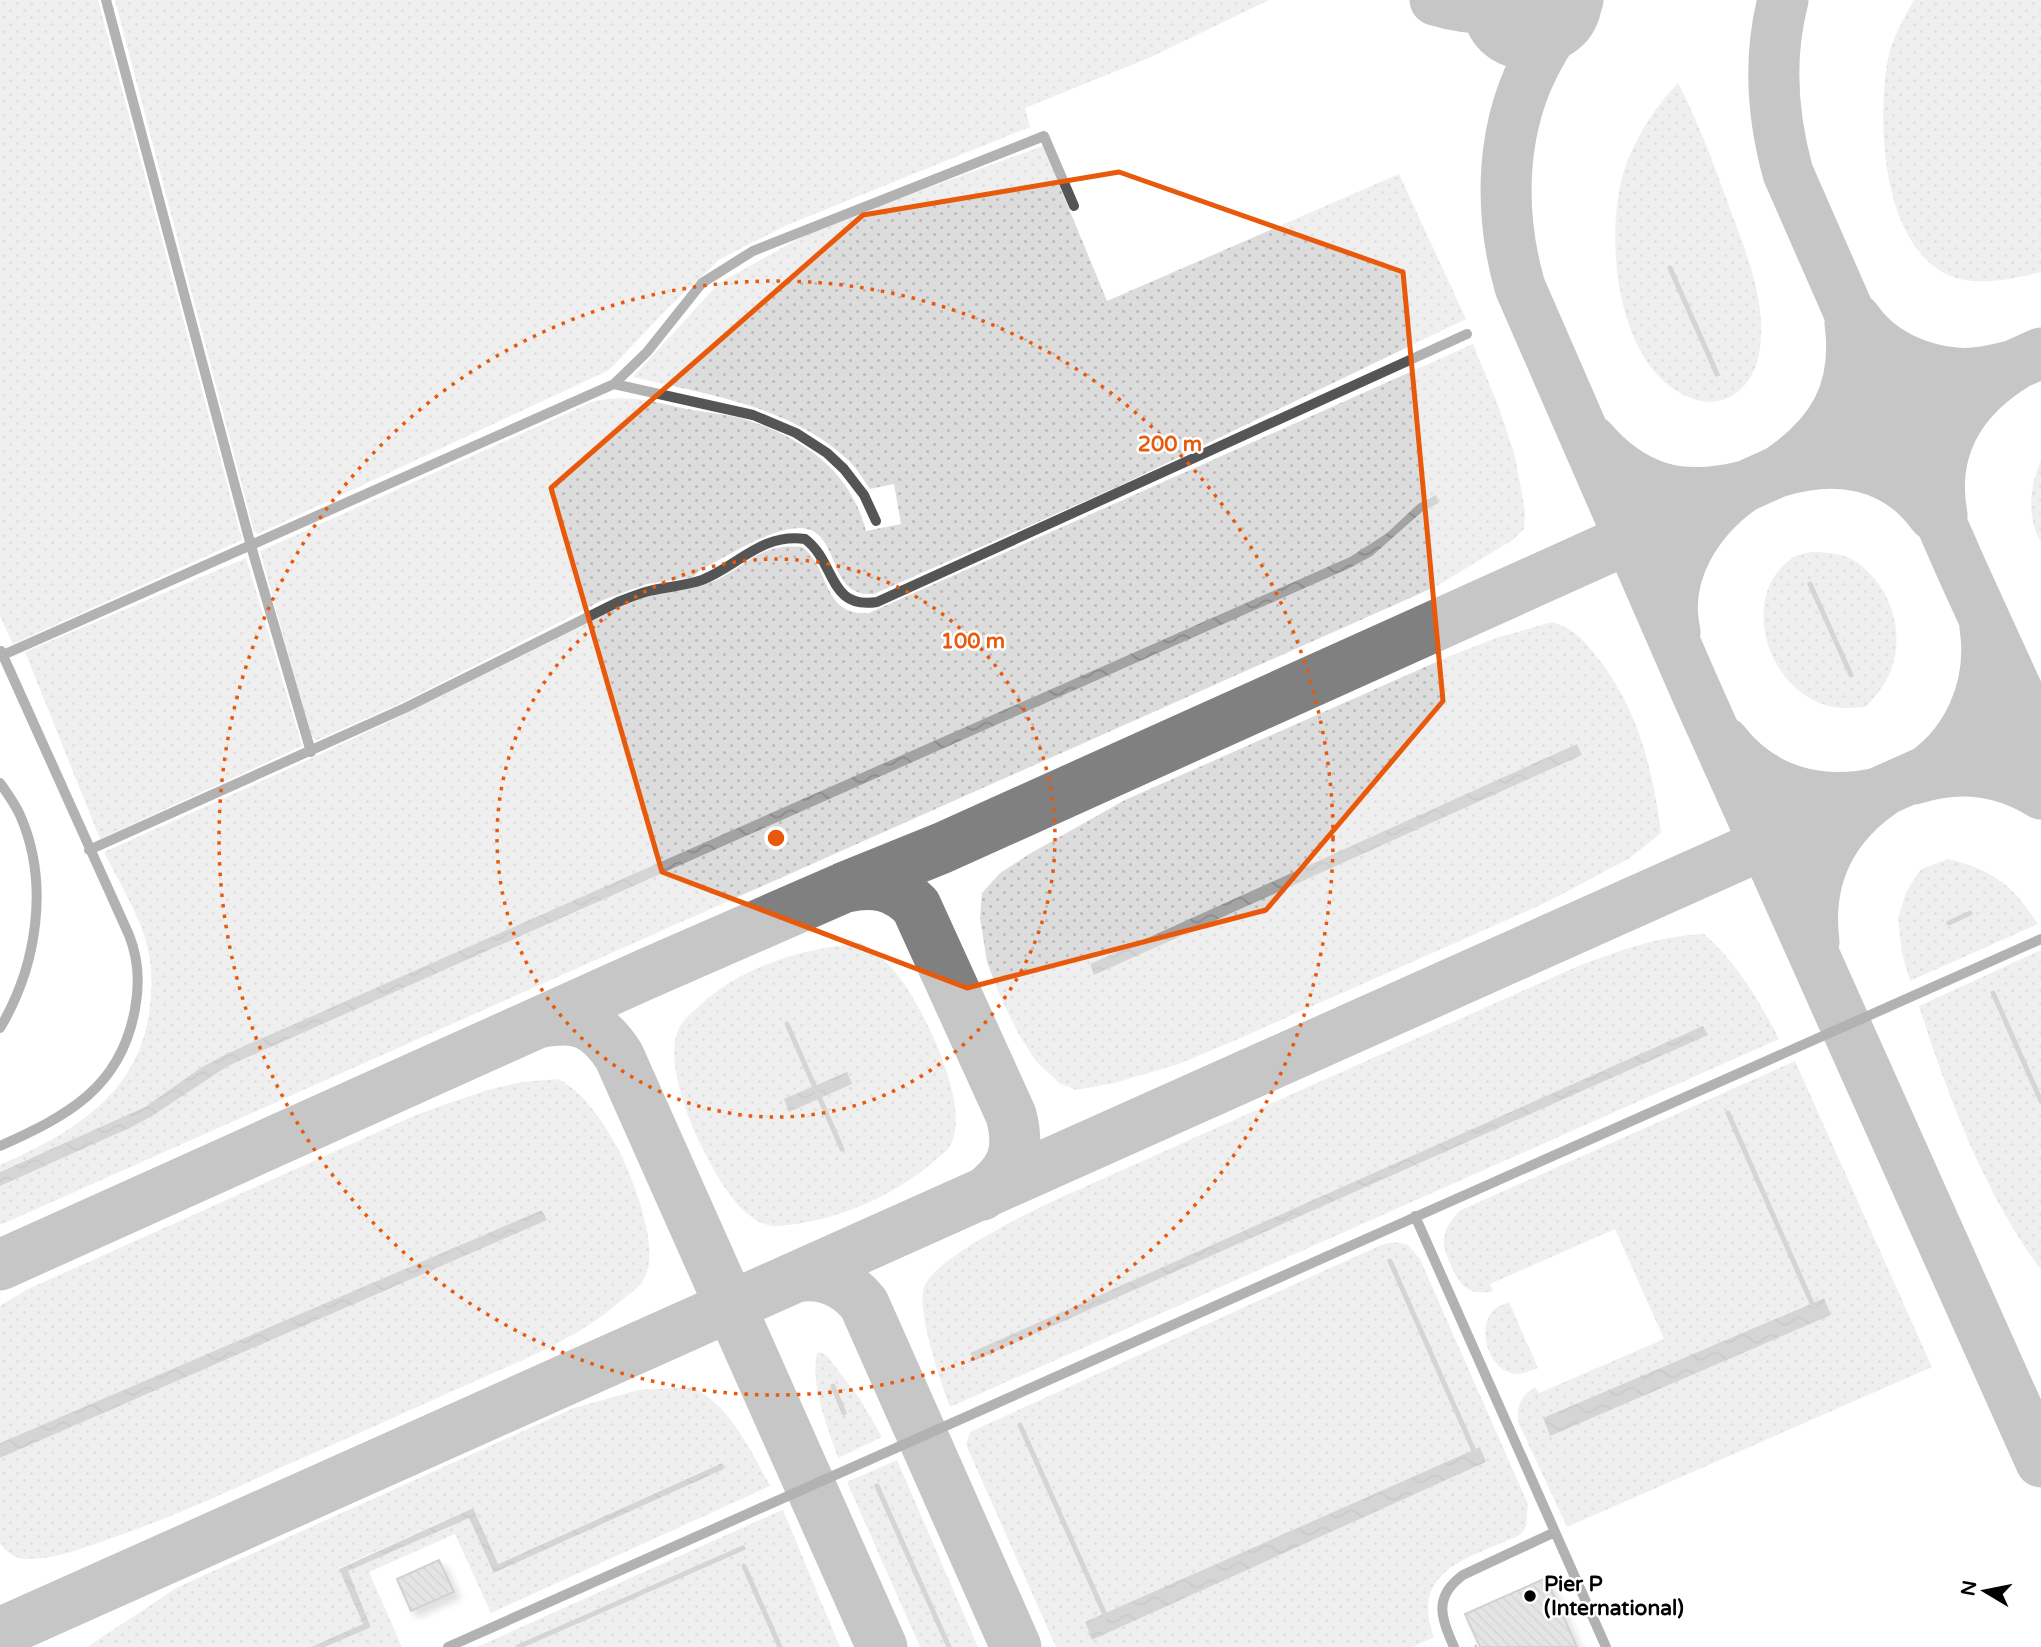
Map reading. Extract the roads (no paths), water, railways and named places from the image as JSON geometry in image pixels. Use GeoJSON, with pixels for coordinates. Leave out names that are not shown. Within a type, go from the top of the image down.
{"type":"FeatureCollection","features":[{"type":"Feature","properties":{"kind":"lane"},"geometry":{"type":"LineString","coordinates":[[106,0],[251,546],[311,752]]}},
{"type":"Feature","properties":{"kind":"lane"},"geometry":{"type":"LineString","coordinates":[[0,1146],[39,1129],[81,1102],[114,1069],[129,1038],[139,980],[135,950],[1,652],[251,546],[614,384],[647,352],[702,283],[753,251],[1044,136],[1074,206]]}},
{"type":"Feature","properties":{"kind":"lane"},"geometry":{"type":"LineString","coordinates":[[89,850],[405,708],[608,606],[648,592],[702,580],[747,552],[783,539],[805,539],[814,546],[844,596],[860,603],[877,602],[1467,334]]}},
{"type":"Feature","properties":{"kind":"lane"},"geometry":{"type":"LineString","coordinates":[[614,384],[753,415],[796,433],[827,453],[844,469],[864,495],[876,521]]}},
{"type":"Feature","properties":{"kind":"lane"},"geometry":{"type":"LineString","coordinates":[[0,783],[19,813],[27,835],[36,883],[36,912],[29,960],[18,993],[0,1028]]}},
{"type":"Feature","properties":{"kind":"lane"},"geometry":{"type":"LineString","coordinates":[[448,1647],[2041,939]]}},
{"type":"Feature","properties":{"kind":"lane"},"geometry":{"type":"LineString","coordinates":[[1415,1216],[1606,1647]]}},
{"type":"Feature","properties":{"kind":"lane"},"geometry":{"type":"LineString","coordinates":[[1454,1647],[1445,1628],[1442,1609],[1443,1599],[1453,1583],[1463,1575],[1555,1532]]}},
{"type":"Feature","properties":{"kind":"water"},"geometry":{"type":"Polygon","coordinates":[[[1436,495],[1439,503],[1423,511],[1372,556],[1350,568],[228,1066],[132,1127],[0,1186],[0,1172],[145,1107],[224,1055],[1350,557],[1387,533],[1418,504],[1436,495]]]}},
{"type":"Feature","properties":{"kind":"water"},"geometry":{"type":"Polygon","coordinates":[[[1577,744],[1582,755],[1094,975],[1090,964],[1577,744]]]}},
{"type":"Feature","properties":{"kind":"water"},"geometry":{"type":"Polygon","coordinates":[[[1703,1026],[1708,1035],[974,1361],[970,1353],[1703,1026]]]}},
{"type":"Feature","properties":{"kind":"water"},"geometry":{"type":"Polygon","coordinates":[[[847,1072],[852,1084],[789,1112],[784,1099],[847,1072]]]}},
{"type":"Feature","properties":{"kind":"water"},"geometry":{"type":"Polygon","coordinates":[[[542,1210],[547,1220],[0,1458],[0,1443],[542,1210]]]}},
{"type":"Feature","properties":{"kind":"water"},"geometry":{"type":"Polygon","coordinates":[[[1824,1298],[1831,1315],[1550,1436],[1543,1418],[1824,1298]]]}},
{"type":"Feature","properties":{"kind":"water"},"geometry":{"type":"Polygon","coordinates":[[[1480,1447],[1486,1462],[1092,1640],[1085,1622],[1480,1447]]]}},
{"type":"Feature","properties":{"kind":"water"},"geometry":{"type":"Polygon","coordinates":[[[722,1463],[724,1469],[494,1573],[469,1518],[348,1571],[371,1627],[325,1647],[311,1647],[363,1624],[339,1569],[473,1508],[498,1564],[722,1463]]]}},
{"type":"Feature","properties":{"kind":"waterway"},"geometry":{"type":"LineString","coordinates":[[1670,268],[1717,374]]}},
{"type":"Feature","properties":{"kind":"waterway"},"geometry":{"type":"LineString","coordinates":[[1810,584],[1851,675]]}},
{"type":"Feature","properties":{"kind":"waterway"},"geometry":{"type":"LineString","coordinates":[[1949,923],[1970,913]]}},
{"type":"Feature","properties":{"kind":"waterway"},"geometry":{"type":"LineString","coordinates":[[1993,993],[2041,1101]]}},
{"type":"Feature","properties":{"kind":"waterway"},"geometry":{"type":"LineString","coordinates":[[787,1024],[842,1149]]}},
{"type":"Feature","properties":{"kind":"waterway"},"geometry":{"type":"LineString","coordinates":[[1728,1113],[1814,1308]]}},
{"type":"Feature","properties":{"kind":"waterway"},"geometry":{"type":"LineString","coordinates":[[1390,1261],[1475,1453]]}},
{"type":"Feature","properties":{"kind":"waterway"},"geometry":{"type":"LineString","coordinates":[[833,1386],[844,1413]]}},
{"type":"Feature","properties":{"kind":"waterway"},"geometry":{"type":"LineString","coordinates":[[1020,1425],[1106,1617]]}},
{"type":"Feature","properties":{"kind":"waterway"},"geometry":{"type":"LineString","coordinates":[[877,1486],[949,1647]]}},
{"type":"Feature","properties":{"kind":"waterway"},"geometry":{"type":"LineString","coordinates":[[518,1647],[743,1548]]}},
{"type":"Feature","properties":{"kind":"waterway"},"geometry":{"type":"LineString","coordinates":[[744,1566],[780,1647]]}},
{"type":"Feature","properties":{"kind":"place","name":"Pier P (International)"},"geometry":{"type":"Point","coordinates":[1530,1596]}}]}
